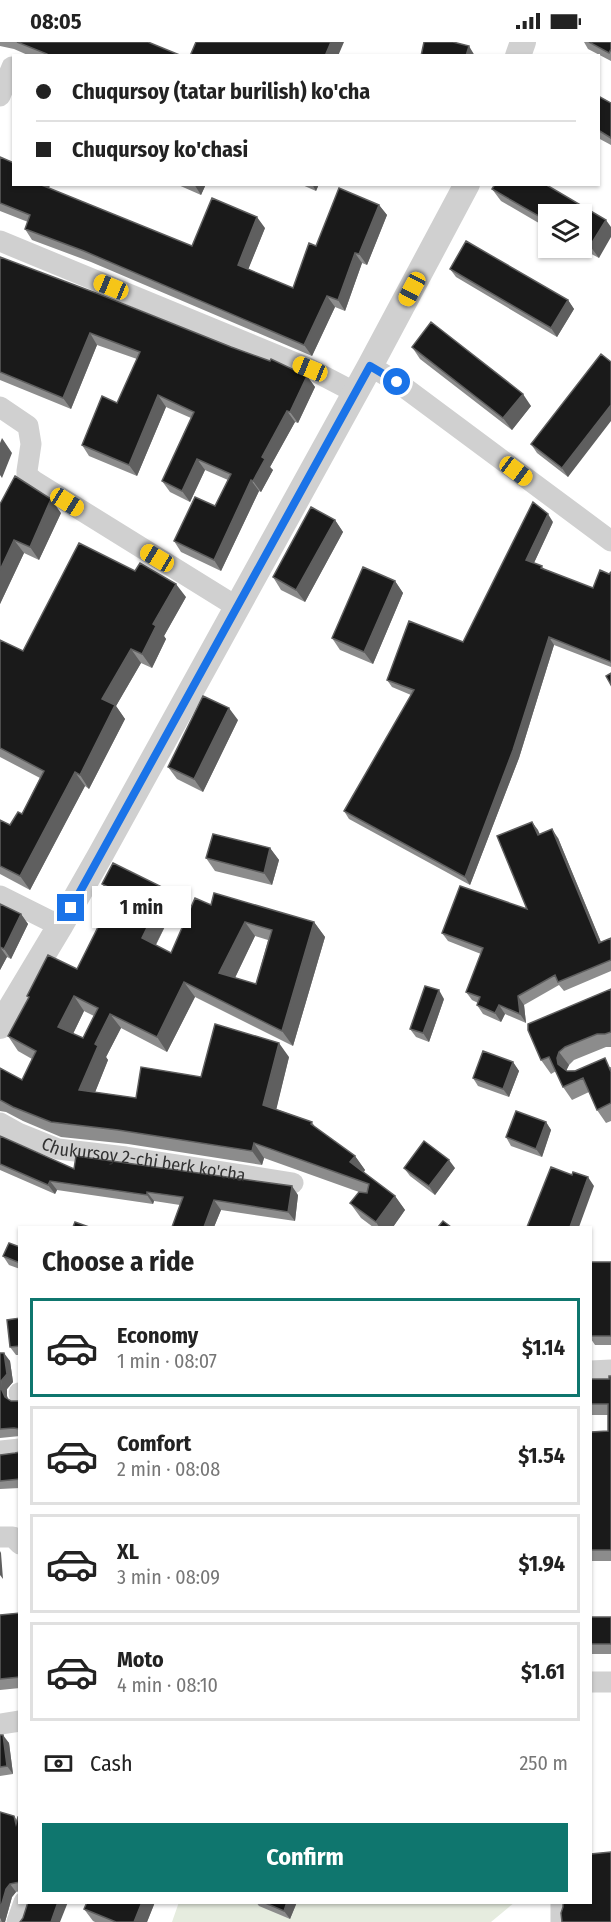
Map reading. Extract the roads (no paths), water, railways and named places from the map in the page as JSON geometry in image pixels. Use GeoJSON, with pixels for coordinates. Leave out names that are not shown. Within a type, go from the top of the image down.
{"type":"FeatureCollection","features":[{"type":"Feature","properties":{"kind":"street"},"geometry":{"type":"LineString","coordinates":[[0,96],[9,65]]}},
{"type":"Feature","properties":{"kind":"street"},"geometry":{"type":"LineString","coordinates":[[0,1026],[60,926],[356,393],[466,186]]}},
{"type":"Feature","properties":{"kind":"street"},"geometry":{"type":"LineString","coordinates":[[0,241],[310,369],[356,393]]}},
{"type":"Feature","properties":{"kind":"street"},"geometry":{"type":"LineString","coordinates":[[370,366],[397,382],[611,541]]}},
{"type":"Feature","properties":{"kind":"street"},"geometry":{"type":"LineString","coordinates":[[0,406],[28,426],[31,444],[27,475],[34,481],[237,607]]}},
{"type":"Feature","properties":{"kind":"street"},"geometry":{"type":"LineString","coordinates":[[0,896],[60,926]]}},
{"type":"Feature","properties":{"kind":"street","name":"Chukursoy 2-chi berk ko'cha"},"geometry":{"type":"LineString","coordinates":[[0,1123],[58,1149],[126,1157],[293,1183]]}},
{"type":"Feature","properties":{"kind":"street"},"geometry":{"type":"LineString","coordinates":[[592,1371],[611,1370]]}},
{"type":"Feature","properties":{"kind":"street"},"geometry":{"type":"LineString","coordinates":[[0,1451],[18,1449]]}},
{"type":"Feature","properties":{"kind":"street"},"geometry":{"type":"LineString","coordinates":[[0,1537],[13,1536],[18,1542]]}},
{"type":"Feature","properties":{"kind":"street"},"geometry":{"type":"LineString","coordinates":[[592,1682],[611,1682]]}},
{"type":"Feature","properties":{"kind":"street"},"geometry":{"type":"LineString","coordinates":[[0,1724],[18,1721]]}},
{"type":"Feature","properties":{"kind":"street"},"geometry":{"type":"LineString","coordinates":[[17,1922],[23,1904]]}},
{"type":"Feature","properties":{"kind":"street"},"geometry":{"type":"LineString","coordinates":[[561,1904],[561,1922]]}}]}
